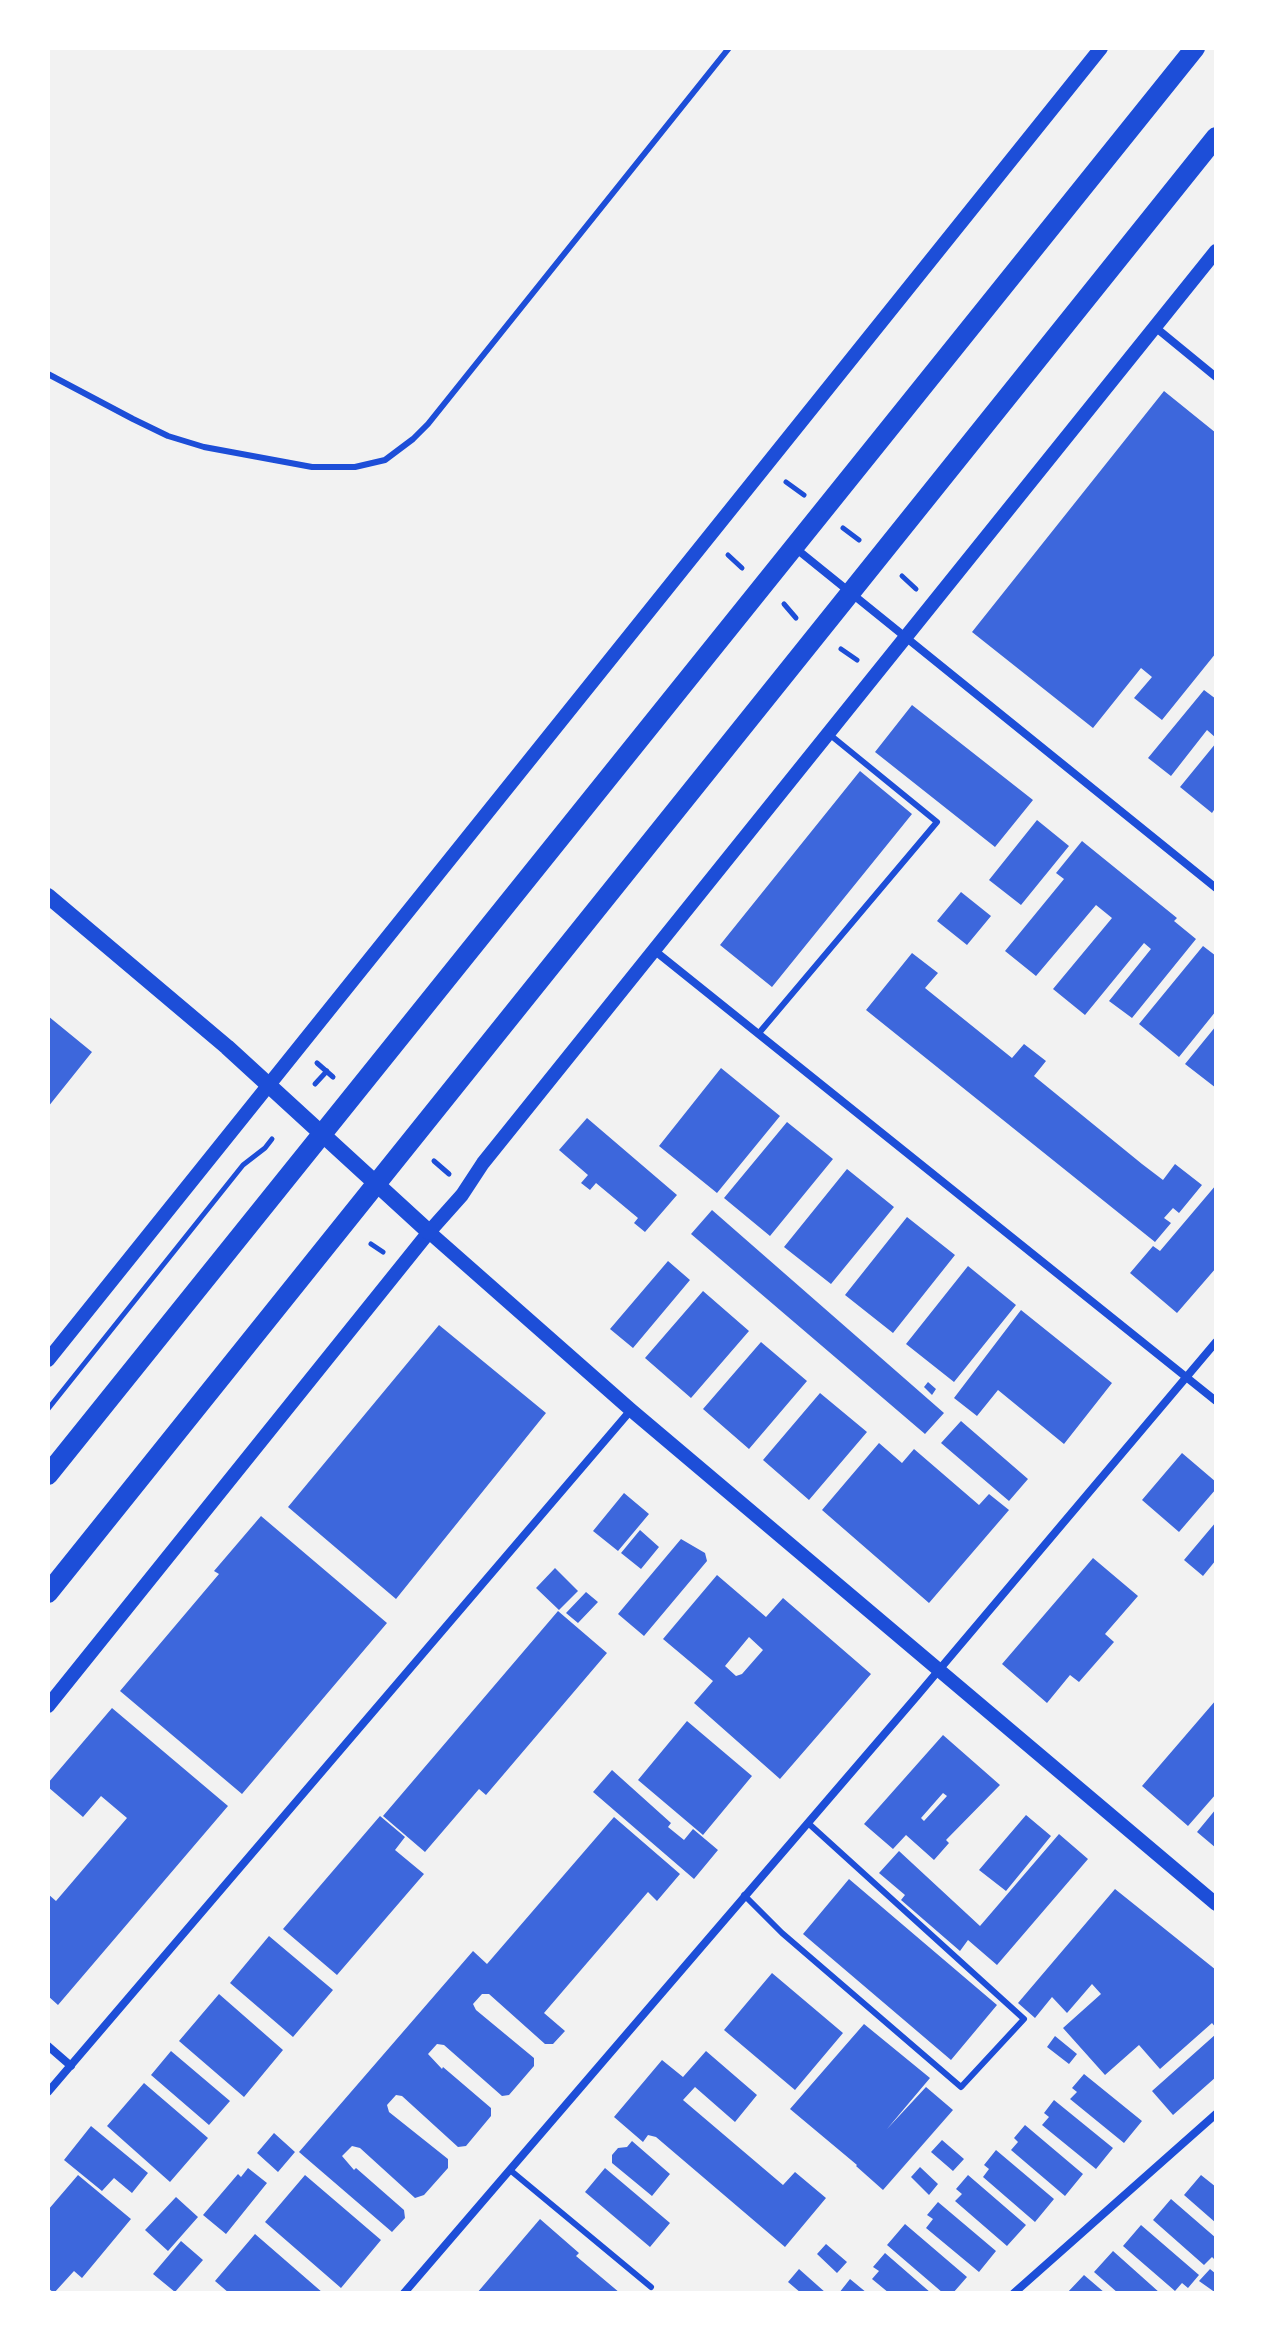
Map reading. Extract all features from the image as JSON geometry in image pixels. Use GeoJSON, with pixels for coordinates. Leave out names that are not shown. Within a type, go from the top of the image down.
{"type":"FeatureCollection","features":[{"type":"Feature","properties":{"kind":"main road"},"geometry":{"type":"LineString","coordinates":[[49,1473],[1195,48]]}},
{"type":"Feature","properties":{"kind":"main road"},"geometry":{"type":"LineString","coordinates":[[48,1593],[1216,137]]}},
{"type":"Feature","properties":{"kind":"main road"},"geometry":{"type":"LineString","coordinates":[[48,896],[216,1037],[429,1232]]}},
{"type":"Feature","properties":{"kind":"street"},"geometry":{"type":"LineString","coordinates":[[48,1360],[1101,48]]}},
{"type":"Feature","properties":{"kind":"street"},"geometry":{"type":"LineString","coordinates":[[48,1706],[462,1195],[483,1163],[1216,251]]}},
{"type":"Feature","properties":{"kind":"street"},"geometry":{"type":"LineString","coordinates":[[1155,327],[1216,377]]}},
{"type":"Feature","properties":{"kind":"street"},"geometry":{"type":"LineString","coordinates":[[794,547],[1216,888]]}},
{"type":"Feature","properties":{"kind":"street"},"geometry":{"type":"LineString","coordinates":[[655,951],[1216,1401]]}},
{"type":"Feature","properties":{"kind":"street"},"geometry":{"type":"LineString","coordinates":[[429,1232],[631,1410],[1216,1904]]}},
{"type":"Feature","properties":{"kind":"street"},"geometry":{"type":"LineString","coordinates":[[404,2293],[1216,1342]]}},
{"type":"Feature","properties":{"kind":"street"},"geometry":{"type":"LineString","coordinates":[[48,2092],[631,1410]]}},
{"type":"Feature","properties":{"kind":"street"},"geometry":{"type":"LineString","coordinates":[[48,2046],[71,2066]]}},
{"type":"Feature","properties":{"kind":"street"},"geometry":{"type":"LineString","coordinates":[[1014,2293],[1216,2114]]}},
{"type":"Feature","properties":{"kind":"lane"},"geometry":{"type":"LineString","coordinates":[[48,374],[168,436],[204,447],[312,467],[355,467],[385,460],[428,424],[729,48]]}},
{"type":"Feature","properties":{"kind":"lane"},"geometry":{"type":"LineString","coordinates":[[759,1033],[937,822],[829,734]]}},
{"type":"Feature","properties":{"kind":"lane"},"geometry":{"type":"LineString","coordinates":[[744,1895],[782,1933],[961,2087],[1024,2019],[808,1823]]}},
{"type":"Feature","properties":{"kind":"lane"},"geometry":{"type":"LineString","coordinates":[[510,2170],[651,2287]]}},
{"type":"Feature","properties":{"kind":"path"},"geometry":{"type":"LineString","coordinates":[[786,482],[808,498]]}},
{"type":"Feature","properties":{"kind":"path"},"geometry":{"type":"LineString","coordinates":[[843,528],[862,543]]}},
{"type":"Feature","properties":{"kind":"path"},"geometry":{"type":"LineString","coordinates":[[728,555],[746,572]]}},
{"type":"Feature","properties":{"kind":"path"},"geometry":{"type":"LineString","coordinates":[[784,604],[800,622]]}},
{"type":"Feature","properties":{"kind":"path"},"geometry":{"type":"LineString","coordinates":[[841,649],[864,664]]}},
{"type":"Feature","properties":{"kind":"path"},"geometry":{"type":"LineString","coordinates":[[317,1063],[340,1083]]}},
{"type":"Feature","properties":{"kind":"path"},"geometry":{"type":"LineString","coordinates":[[315,1084],[327,1071]]}},
{"type":"Feature","properties":{"kind":"path"},"geometry":{"type":"LineString","coordinates":[[48,1409],[243,1165],[272,1139]]}},
{"type":"Feature","properties":{"kind":"path"},"geometry":{"type":"LineString","coordinates":[[254,1140],[275,1156]]}},
{"type":"Feature","properties":{"kind":"path"},"geometry":{"type":"LineString","coordinates":[[434,1161],[453,1178]]}},
{"type":"Feature","properties":{"kind":"building"},"geometry":{"type":"Polygon","coordinates":[[[1164,391],[1216,433],[1216,653],[1162,720],[1134,698],[1152,677],[1141,668],[1093,728],[972,632],[1164,391]]]}},
{"type":"Feature","properties":{"kind":"building"},"geometry":{"type":"Polygon","coordinates":[[[1204,690],[1216,699],[1216,738],[1207,730],[1171,776],[1148,758],[1204,690]]]}},
{"type":"Feature","properties":{"kind":"building"},"geometry":{"type":"Polygon","coordinates":[[[912,705],[1033,800],[995,847],[875,752],[912,705]]]}},
{"type":"Feature","properties":{"kind":"building"},"geometry":{"type":"Polygon","coordinates":[[[1216,743],[1216,812],[1214,810],[1212,813],[1180,787],[1216,743]]]}},
{"type":"Feature","properties":{"kind":"building"},"geometry":{"type":"Polygon","coordinates":[[[860,771],[912,814],[772,987],[720,945],[860,771]]]}},
{"type":"Feature","properties":{"kind":"building"},"geometry":{"type":"Polygon","coordinates":[[[1037,820],[1069,846],[1021,905],[989,880],[1037,820]]]}},
{"type":"Feature","properties":{"kind":"building"},"geometry":{"type":"Polygon","coordinates":[[[1082,841],[1177,918],[1174,921],[1196,939],[1132,1018],[1109,1001],[1151,949],[1144,943],[1085,1015],[1053,989],[1112,918],[1096,905],[1036,976],[1005,951],[1064,879],[1056,873],[1082,841]]]}},
{"type":"Feature","properties":{"kind":"building"},"geometry":{"type":"Polygon","coordinates":[[[961,892],[991,916],[967,945],[937,921],[961,892]]]}},
{"type":"Feature","properties":{"kind":"building"},"geometry":{"type":"Polygon","coordinates":[[[1203,946],[1216,956],[1216,1011],[1179,1057],[1139,1024],[1203,946]]]}},
{"type":"Feature","properties":{"kind":"building"},"geometry":{"type":"Polygon","coordinates":[[[912,953],[938,973],[925,988],[1012,1058],[1024,1044],[1046,1061],[1034,1076],[1142,1164],[1163,1180],[1175,1164],[1202,1185],[1179,1213],[1173,1208],[1164,1218],[1171,1223],[1155,1242],[866,1010],[912,953]]]}},
{"type":"Feature","properties":{"kind":"building"},"geometry":{"type":"Polygon","coordinates":[[[48,1016],[92,1052],[48,1107],[48,1016]]]}},
{"type":"Feature","properties":{"kind":"building"},"geometry":{"type":"Polygon","coordinates":[[[1216,1026],[1216,1088],[1185,1064],[1216,1026]]]}},
{"type":"Feature","properties":{"kind":"building"},"geometry":{"type":"Polygon","coordinates":[[[721,1068],[780,1116],[717,1193],[659,1146],[721,1068]]]}},
{"type":"Feature","properties":{"kind":"building"},"geometry":{"type":"Polygon","coordinates":[[[587,1118],[677,1195],[645,1232],[634,1223],[638,1218],[596,1183],[590,1190],[581,1183],[588,1175],[559,1150],[587,1118]]]}},
{"type":"Feature","properties":{"kind":"building"},"geometry":{"type":"Polygon","coordinates":[[[787,1122],[833,1159],[770,1236],[724,1198],[787,1122]]]}},
{"type":"Feature","properties":{"kind":"building"},"geometry":{"type":"Polygon","coordinates":[[[847,1169],[894,1207],[831,1284],[784,1247],[847,1169]]]}},
{"type":"Feature","properties":{"kind":"building"},"geometry":{"type":"Polygon","coordinates":[[[1216,1185],[1216,1268],[1177,1313],[1130,1273],[1153,1246],[1160,1251],[1216,1185]]]}},
{"type":"Feature","properties":{"kind":"building"},"geometry":{"type":"Polygon","coordinates":[[[712,1210],[944,1413],[925,1434],[691,1234],[712,1210]]]}},
{"type":"Feature","properties":{"kind":"building"},"geometry":{"type":"Polygon","coordinates":[[[907,1217],[955,1255],[893,1333],[845,1295],[907,1217]]]}},
{"type":"Feature","properties":{"kind":"building"},"geometry":{"type":"Polygon","coordinates":[[[668,1261],[690,1280],[633,1348],[610,1329],[668,1261]]]}},
{"type":"Feature","properties":{"kind":"building"},"geometry":{"type":"Polygon","coordinates":[[[968,1266],[1016,1305],[954,1382],[906,1344],[968,1266]]]}},
{"type":"Feature","properties":{"kind":"building"},"geometry":{"type":"Polygon","coordinates":[[[703,1291],[749,1331],[691,1398],[645,1358],[703,1291]]]}},
{"type":"Feature","properties":{"kind":"building"},"geometry":{"type":"Polygon","coordinates":[[[1021,1310],[1112,1383],[1064,1444],[998,1390],[977,1416],[954,1398],[1021,1310]]]}},
{"type":"Feature","properties":{"kind":"building"},"geometry":{"type":"Polygon","coordinates":[[[439,1325],[546,1413],[396,1599],[288,1507],[439,1325]]]}},
{"type":"Feature","properties":{"kind":"building"},"geometry":{"type":"Polygon","coordinates":[[[761,1342],[807,1381],[749,1449],[703,1409],[761,1342]]]}},
{"type":"Feature","properties":{"kind":"building"},"geometry":{"type":"Polygon","coordinates":[[[928,1382],[936,1389],[932,1395],[924,1387],[928,1382]]]}},
{"type":"Feature","properties":{"kind":"building"},"geometry":{"type":"Polygon","coordinates":[[[820,1393],[867,1432],[809,1500],[763,1460],[820,1393]]]}},
{"type":"Feature","properties":{"kind":"building"},"geometry":{"type":"Polygon","coordinates":[[[961,1421],[1028,1479],[1009,1501],[941,1443],[961,1421]]]}},
{"type":"Feature","properties":{"kind":"building"},"geometry":{"type":"Polygon","coordinates":[[[879,1443],[902,1463],[914,1449],[979,1505],[989,1494],[1009,1510],[929,1603],[822,1510],[879,1443]]]}},
{"type":"Feature","properties":{"kind":"building"},"geometry":{"type":"Polygon","coordinates":[[[1182,1453],[1216,1482],[1216,1489],[1179,1532],[1142,1500],[1182,1453]]]}},
{"type":"Feature","properties":{"kind":"building"},"geometry":{"type":"Polygon","coordinates":[[[624,1493],[649,1514],[618,1551],[593,1531],[624,1493]]]}},
{"type":"Feature","properties":{"kind":"building"},"geometry":{"type":"Polygon","coordinates":[[[261,1516],[387,1623],[242,1794],[120,1691],[219,1574],[214,1571],[261,1516]]]}},
{"type":"Feature","properties":{"kind":"building"},"geometry":{"type":"Polygon","coordinates":[[[1216,1522],[1216,1560],[1203,1576],[1184,1560],[1216,1522]]]}},
{"type":"Feature","properties":{"kind":"building"},"geometry":{"type":"Polygon","coordinates":[[[640,1530],[659,1547],[641,1569],[621,1553],[640,1530]]]}},
{"type":"Feature","properties":{"kind":"building"},"geometry":{"type":"Polygon","coordinates":[[[681,1539],[705,1553],[707,1561],[644,1636],[618,1614],[681,1539]]]}},
{"type":"Feature","properties":{"kind":"building"},"geometry":{"type":"Polygon","coordinates":[[[1093,1558],[1138,1596],[1105,1634],[1114,1642],[1079,1682],[1070,1675],[1047,1703],[1002,1664],[1093,1558]]]}},
{"type":"Feature","properties":{"kind":"building"},"geometry":{"type":"Polygon","coordinates":[[[555,1568],[578,1591],[559,1610],[536,1588],[555,1568]]]}},
{"type":"Feature","properties":{"kind":"building"},"geometry":{"type":"Polygon","coordinates":[[[717,1575],[766,1617],[783,1598],[871,1674],[780,1779],[694,1703],[713,1681],[663,1639],[717,1575]],[[749,1637],[725,1666],[736,1676],[742,1674],[763,1650],[749,1637]]]}},
{"type":"Feature","properties":{"kind":"building"},"geometry":{"type":"Polygon","coordinates":[[[586,1592],[598,1602],[578,1623],[566,1613],[586,1592]]]}},
{"type":"Feature","properties":{"kind":"building"},"geometry":{"type":"Polygon","coordinates":[[[558,1611],[607,1653],[486,1795],[479,1789],[425,1852],[383,1816],[558,1611]]]}},
{"type":"Feature","properties":{"kind":"building"},"geometry":{"type":"Polygon","coordinates":[[[1216,1700],[1216,1794],[1188,1826],[1142,1786],[1216,1700]]]}},
{"type":"Feature","properties":{"kind":"building"},"geometry":{"type":"Polygon","coordinates":[[[112,1708],[228,1806],[58,2005],[48,1996],[48,1894],[56,1901],[127,1818],[101,1796],[83,1817],[48,1787],[48,1783],[112,1708]]]}},
{"type":"Feature","properties":{"kind":"building"},"geometry":{"type":"Polygon","coordinates":[[[687,1721],[752,1776],[703,1835],[638,1780],[687,1721]]]}},
{"type":"Feature","properties":{"kind":"building"},"geometry":{"type":"Polygon","coordinates":[[[943,1735],[1000,1785],[946,1840],[949,1843],[934,1860],[906,1835],[893,1849],[864,1824],[943,1735]],[[943,1793],[921,1818],[924,1821],[947,1796],[943,1793]]]}},
{"type":"Feature","properties":{"kind":"building"},"geometry":{"type":"Polygon","coordinates":[[[612,1770],[671,1823],[668,1827],[684,1840],[693,1829],[718,1850],[694,1879],[593,1792],[612,1770]]]}},
{"type":"Feature","properties":{"kind":"building"},"geometry":{"type":"Polygon","coordinates":[[[1216,1809],[1216,1848],[1197,1832],[1216,1809]]]}},
{"type":"Feature","properties":{"kind":"building"},"geometry":{"type":"Polygon","coordinates":[[[1026,1815],[1051,1836],[1006,1891],[979,1870],[1026,1815]]]}},
{"type":"Feature","properties":{"kind":"building"},"geometry":{"type":"Polygon","coordinates":[[[380,1816],[405,1837],[395,1850],[424,1874],[337,1975],[283,1929],[380,1816]]]}},
{"type":"Feature","properties":{"kind":"building"},"geometry":{"type":"Polygon","coordinates":[[[614,1817],[680,1874],[657,1901],[648,1892],[544,2013],[565,2031],[553,2044],[545,2044],[489,1994],[482,1994],[473,2004],[476,2010],[534,2058],[534,2066],[509,2095],[502,2096],[444,2045],[437,2044],[428,2054],[491,2108],[491,2116],[466,2146],[458,2147],[402,2096],[396,2095],[387,2105],[389,2112],[448,2159],[448,2168],[424,2195],[415,2198],[360,2148],[352,2146],[342,2156],[354,2170],[356,2168],[404,2210],[405,2218],[392,2232],[299,2152],[473,1951],[487,1964],[614,1817]]]}},
{"type":"Feature","properties":{"kind":"building"},"geometry":{"type":"Polygon","coordinates":[[[1059,1834],[1088,1859],[997,1965],[968,1940],[960,1951],[901,1900],[905,1895],[879,1873],[899,1851],[980,1926],[1059,1834]]]}},
{"type":"Feature","properties":{"kind":"building"},"geometry":{"type":"Polygon","coordinates":[[[849,1879],[997,2005],[951,2060],[803,1934],[849,1879]]]}},
{"type":"Feature","properties":{"kind":"building"},"geometry":{"type":"Polygon","coordinates":[[[1115,1889],[1216,1970],[1216,2028],[1212,2023],[1160,2069],[1139,2045],[1105,2075],[1063,2028],[1101,1994],[1092,1984],[1067,2013],[1052,1997],[1035,2018],[1018,2003],[1115,1889]]]}},
{"type":"Feature","properties":{"kind":"building"},"geometry":{"type":"Polygon","coordinates":[[[269,1936],[333,1990],[293,2037],[230,1983],[269,1936]]]}},
{"type":"Feature","properties":{"kind":"building"},"geometry":{"type":"Polygon","coordinates":[[[772,1973],[843,2033],[795,2090],[724,2030],[772,1973]]]}},
{"type":"Feature","properties":{"kind":"building"},"geometry":{"type":"Polygon","coordinates":[[[219,1994],[283,2050],[244,2097],[179,2041],[219,1994]]]}},
{"type":"Feature","properties":{"kind":"building"},"geometry":{"type":"Polygon","coordinates":[[[864,2024],[930,2078],[887,2129],[926,2087],[953,2110],[883,2190],[790,2109],[864,2024]]]}},
{"type":"Feature","properties":{"kind":"building"},"geometry":{"type":"Polygon","coordinates":[[[1216,2034],[1216,2077],[1173,2115],[1152,2091],[1216,2034]]]}},
{"type":"Feature","properties":{"kind":"building"},"geometry":{"type":"Polygon","coordinates":[[[1055,2036],[1077,2054],[1069,2064],[1047,2047],[1055,2036]]]}},
{"type":"Feature","properties":{"kind":"building"},"geometry":{"type":"Polygon","coordinates":[[[171,2051],[230,2101],[209,2125],[151,2075],[171,2051]]]}},
{"type":"Feature","properties":{"kind":"building"},"geometry":{"type":"Polygon","coordinates":[[[706,2051],[757,2095],[735,2122],[695,2087],[683,2100],[783,2185],[795,2172],[826,2198],[785,2247],[656,2137],[648,2135],[643,2142],[614,2117],[662,2060],[683,2077],[706,2051]]]}},
{"type":"Feature","properties":{"kind":"building"},"geometry":{"type":"Polygon","coordinates":[[[1084,2074],[1142,2121],[1124,2143],[1070,2099],[1077,2092],[1072,2088],[1084,2074]]]}},
{"type":"Feature","properties":{"kind":"building"},"geometry":{"type":"Polygon","coordinates":[[[144,2083],[208,2138],[170,2182],[107,2126],[144,2083]]]}},
{"type":"Feature","properties":{"kind":"building"},"geometry":{"type":"Polygon","coordinates":[[[1054,2100],[1113,2148],[1096,2169],[1042,2125],[1049,2117],[1044,2113],[1054,2100]]]}},
{"type":"Feature","properties":{"kind":"building"},"geometry":{"type":"Polygon","coordinates":[[[1025,2125],[1083,2174],[1065,2196],[1011,2150],[1018,2142],[1014,2138],[1025,2125]]]}},
{"type":"Feature","properties":{"kind":"building"},"geometry":{"type":"Polygon","coordinates":[[[91,2126],[148,2173],[132,2193],[114,2178],[102,2191],[64,2160],[91,2126]]]}},
{"type":"Feature","properties":{"kind":"building"},"geometry":{"type":"Polygon","coordinates":[[[274,2133],[295,2152],[278,2172],[257,2153],[274,2133]]]}},
{"type":"Feature","properties":{"kind":"building"},"geometry":{"type":"Polygon","coordinates":[[[942,2140],[964,2159],[953,2171],[931,2152],[942,2140]]]}},
{"type":"Feature","properties":{"kind":"building"},"geometry":{"type":"Polygon","coordinates":[[[632,2141],[670,2174],[652,2196],[612,2163],[612,2155],[618,2148],[627,2147],[632,2141]]]}},
{"type":"Feature","properties":{"kind":"building"},"geometry":{"type":"Polygon","coordinates":[[[996,2150],[1054,2199],[1035,2222],[983,2177],[989,2169],[984,2165],[996,2150]]]}},
{"type":"Feature","properties":{"kind":"building"},"geometry":{"type":"Polygon","coordinates":[[[920,2167],[938,2184],[929,2195],[911,2177],[920,2167]]]}},
{"type":"Feature","properties":{"kind":"building"},"geometry":{"type":"Polygon","coordinates":[[[248,2168],[267,2183],[226,2234],[203,2215],[238,2174],[241,2177],[248,2168]]]}},
{"type":"Feature","properties":{"kind":"building"},"geometry":{"type":"Polygon","coordinates":[[[605,2168],[670,2223],[650,2247],[585,2192],[605,2168]]]}},
{"type":"Feature","properties":{"kind":"building"},"geometry":{"type":"Polygon","coordinates":[[[78,2175],[131,2219],[82,2278],[74,2271],[54,2293],[48,2288],[48,2210],[78,2175]]]}},
{"type":"Feature","properties":{"kind":"building"},"geometry":{"type":"Polygon","coordinates":[[[305,2175],[381,2240],[341,2288],[265,2222],[305,2175]]]}},
{"type":"Feature","properties":{"kind":"building"},"geometry":{"type":"Polygon","coordinates":[[[968,2175],[1026,2225],[1007,2246],[955,2201],[962,2194],[956,2189],[968,2175]]]}},
{"type":"Feature","properties":{"kind":"building"},"geometry":{"type":"Polygon","coordinates":[[[1201,2175],[1216,2187],[1216,2223],[1184,2195],[1201,2175]]]}},
{"type":"Feature","properties":{"kind":"building"},"geometry":{"type":"Polygon","coordinates":[[[176,2197],[198,2217],[168,2251],[145,2230],[176,2197]]]}},
{"type":"Feature","properties":{"kind":"building"},"geometry":{"type":"Polygon","coordinates":[[[1171,2199],[1216,2238],[1216,2261],[1212,2257],[1204,2265],[1153,2220],[1171,2199]]]}},
{"type":"Feature","properties":{"kind":"building"},"geometry":{"type":"Polygon","coordinates":[[[938,2202],[996,2251],[979,2272],[926,2228],[933,2219],[927,2215],[938,2202]]]}},
{"type":"Feature","properties":{"kind":"building"},"geometry":{"type":"Polygon","coordinates":[[[540,2219],[579,2253],[576,2256],[620,2293],[477,2293],[540,2219]]]}},
{"type":"Feature","properties":{"kind":"building"},"geometry":{"type":"Polygon","coordinates":[[[905,2224],[967,2277],[953,2293],[943,2293],[887,2245],[905,2224]]]}},
{"type":"Feature","properties":{"kind":"building"},"geometry":{"type":"Polygon","coordinates":[[[1141,2225],[1199,2275],[1188,2288],[1182,2283],[1175,2291],[1123,2246],[1141,2225]]]}},
{"type":"Feature","properties":{"kind":"building"},"geometry":{"type":"Polygon","coordinates":[[[255,2234],[323,2293],[229,2293],[215,2281],[255,2234]]]}},
{"type":"Feature","properties":{"kind":"building"},"geometry":{"type":"Polygon","coordinates":[[[181,2241],[203,2260],[175,2292],[153,2274],[181,2241]]]}},
{"type":"Feature","properties":{"kind":"building"},"geometry":{"type":"Polygon","coordinates":[[[826,2244],[847,2262],[837,2273],[817,2254],[826,2244]]]}},
{"type":"Feature","properties":{"kind":"building"},"geometry":{"type":"Polygon","coordinates":[[[1113,2251],[1160,2293],[1118,2293],[1094,2272],[1113,2251]]]}},
{"type":"Feature","properties":{"kind":"building"},"geometry":{"type":"Polygon","coordinates":[[[885,2253],[931,2293],[889,2293],[872,2279],[879,2271],[873,2267],[885,2253]]]}},
{"type":"Feature","properties":{"kind":"building"},"geometry":{"type":"Polygon","coordinates":[[[799,2269],[826,2293],[801,2293],[788,2282],[799,2269]]]}},
{"type":"Feature","properties":{"kind":"building"},"geometry":{"type":"Polygon","coordinates":[[[1210,2269],[1216,2274],[1216,2293],[1199,2281],[1210,2269]]]}},
{"type":"Feature","properties":{"kind":"building"},"geometry":{"type":"Polygon","coordinates":[[[1084,2275],[1105,2293],[1067,2293],[1084,2275]]]}},
{"type":"Feature","properties":{"kind":"building"},"geometry":{"type":"Polygon","coordinates":[[[850,2279],[867,2293],[839,2293],[850,2279]]]}}]}
